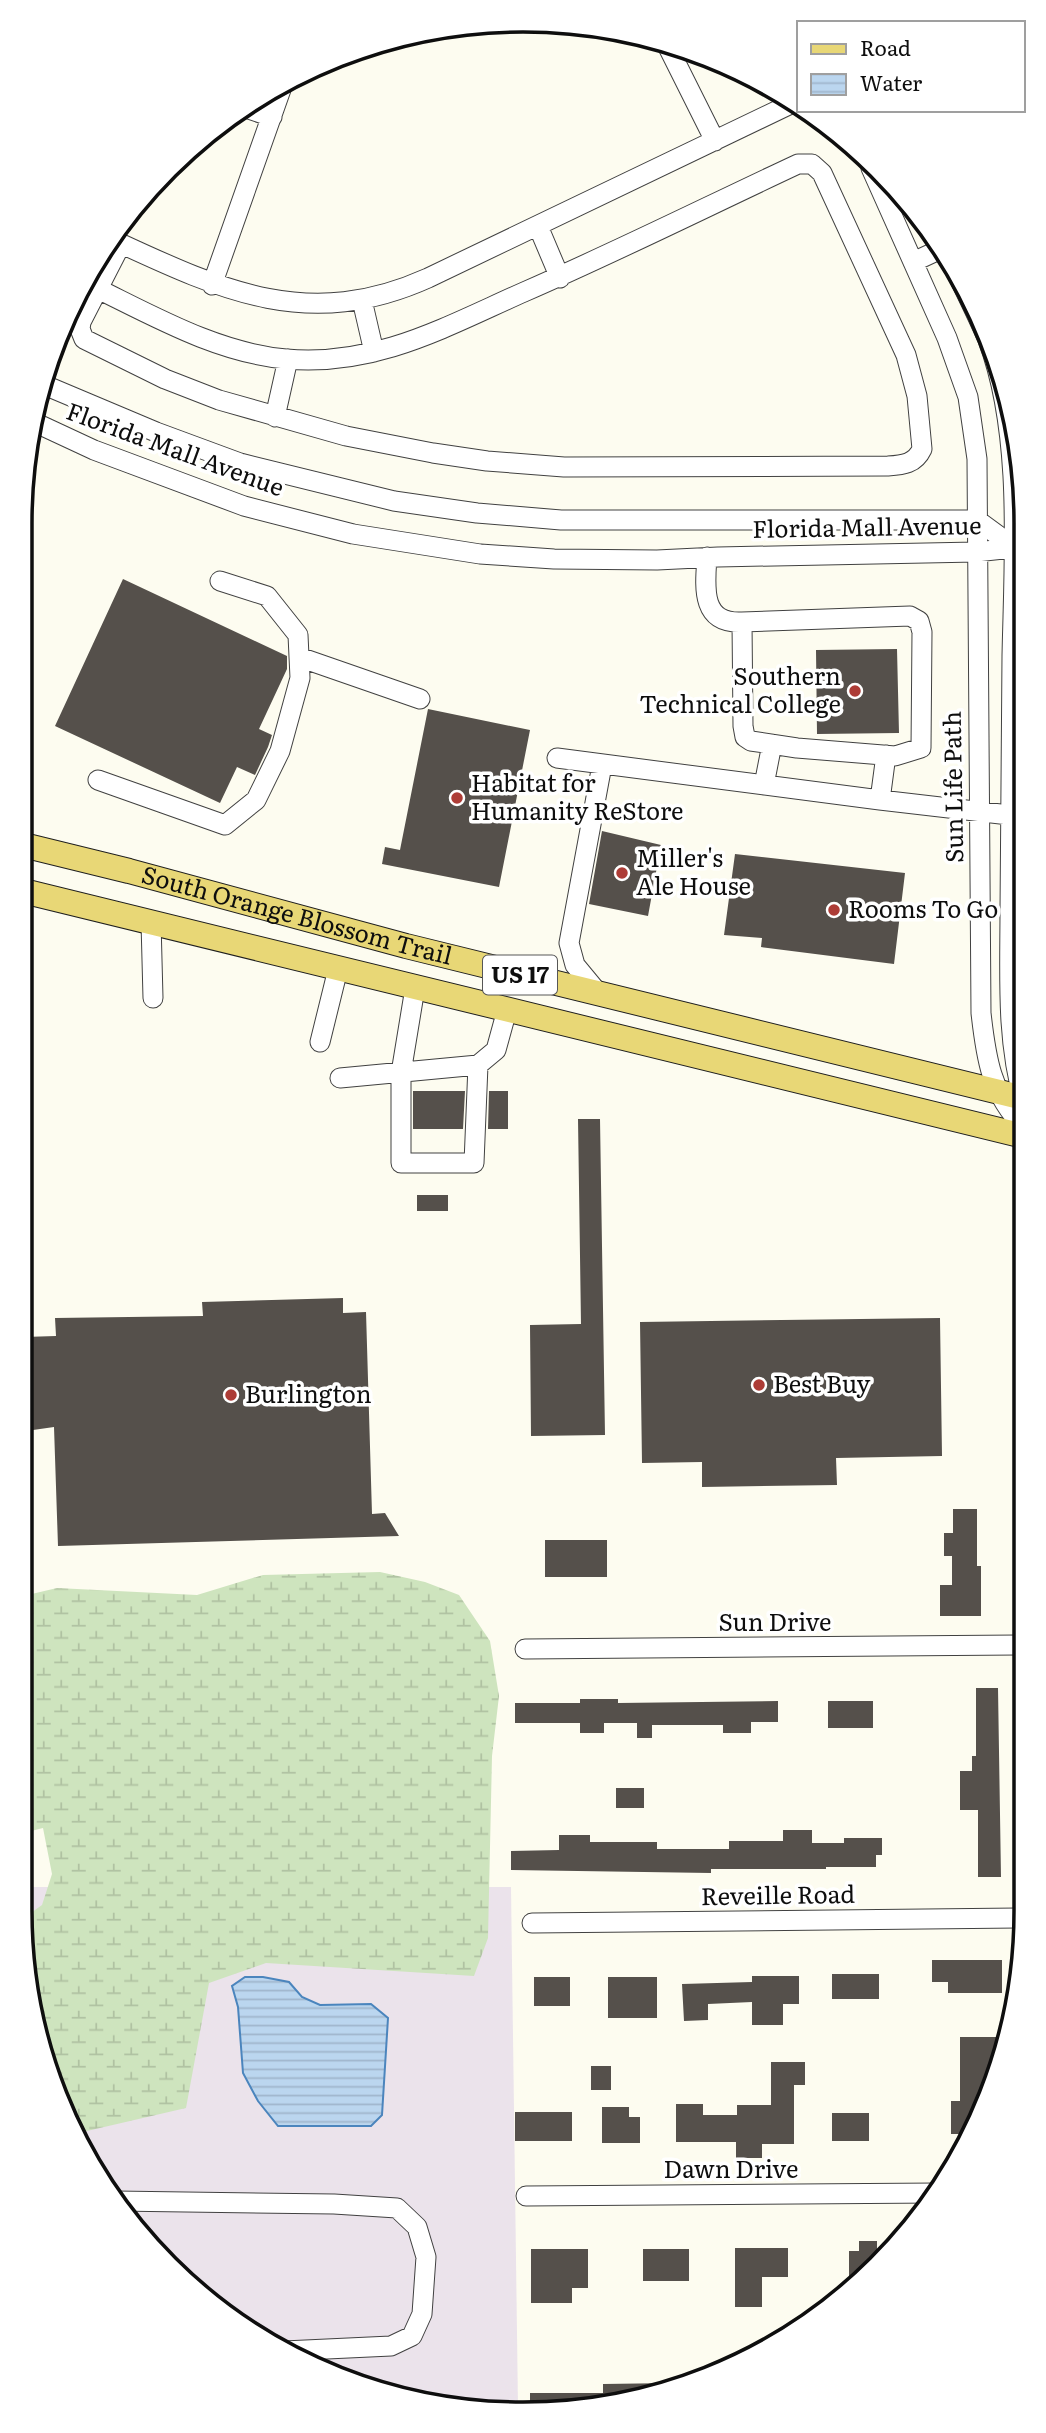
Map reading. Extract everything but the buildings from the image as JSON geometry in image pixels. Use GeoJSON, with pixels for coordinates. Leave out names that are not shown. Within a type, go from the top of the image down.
{"type":"FeatureCollection","features":[{"type":"Feature","properties":{"kind":"main road","name":"South Orange Blossom Trail"},"geometry":{"type":"LineString","coordinates":[[32,847],[385,941],[1014,1096]]}},
{"type":"Feature","properties":{"kind":"main road","name":"South Orange Blossom Trail"},"geometry":{"type":"LineString","coordinates":[[32,893],[1014,1134]]}},
{"type":"Feature","properties":{"kind":"street"},"geometry":{"type":"LineString","coordinates":[[672,55],[715,141]]}},
{"type":"Feature","properties":{"kind":"street"},"geometry":{"type":"LineString","coordinates":[[212,285],[278,96]]}},
{"type":"Feature","properties":{"kind":"street"},"geometry":{"type":"LineString","coordinates":[[119,244],[212,285],[250,296],[293,303],[362,300],[415,284],[786,107]]}},
{"type":"Feature","properties":{"kind":"street"},"geometry":{"type":"LineString","coordinates":[[255,111],[272,117]]}},
{"type":"Feature","properties":{"kind":"street"},"geometry":{"type":"LineString","coordinates":[[98,289],[183,330],[252,354],[288,359],[330,359],[374,352],[429,336],[560,278],[798,164],[812,164],[822,173],[906,355],[917,396],[922,449],[911,463],[888,466],[538,466],[433,453],[346,436],[195,392],[84,340],[80,329],[110,257]]}},
{"type":"Feature","properties":{"kind":"street","name":"Sun Life Path"},"geometry":{"type":"LineString","coordinates":[[877,182],[947,338],[968,397],[977,459],[981,1013],[988,1058],[997,1091],[1014,1117]]}},
{"type":"Feature","properties":{"kind":"street"},"geometry":{"type":"LineString","coordinates":[[538,226],[560,278]]}},
{"type":"Feature","properties":{"kind":"street"},"geometry":{"type":"LineString","coordinates":[[913,262],[934,252]]}},
{"type":"Feature","properties":{"kind":"street"},"geometry":{"type":"LineString","coordinates":[[362,300],[374,352]]}},
{"type":"Feature","properties":{"kind":"street"},"geometry":{"type":"LineString","coordinates":[[275,417],[288,359]]}},
{"type":"Feature","properties":{"kind":"street","name":"Florida Mall Avenue"},"geometry":{"type":"LineString","coordinates":[[51,388],[156,432],[240,463],[394,501],[477,513],[561,520],[977,520],[1014,544]]}},
{"type":"Feature","properties":{"kind":"street","name":"Florida Mall Avenue"},"geometry":{"type":"LineString","coordinates":[[41,425],[94,450],[244,506],[353,534],[480,554],[519,558],[657,560],[976,552],[1014,547]]}},
{"type":"Feature","properties":{"kind":"street"},"geometry":{"type":"LineString","coordinates":[[707,557],[705,590],[710,609],[723,620],[742,622],[910,616],[919,621],[922,632],[920,748],[895,756],[772,744],[751,741],[745,737],[742,622]]}},
{"type":"Feature","properties":{"kind":"street"},"geometry":{"type":"LineString","coordinates":[[98,780],[225,825],[256,800],[280,751],[300,678],[298,635],[267,596],[220,581]]}},
{"type":"Feature","properties":{"kind":"street"},"geometry":{"type":"LineString","coordinates":[[299,657],[420,699]]}},
{"type":"Feature","properties":{"kind":"street"},"geometry":{"type":"LineString","coordinates":[[1014,666],[1009,815],[1011,1024],[1014,1050]]}},
{"type":"Feature","properties":{"kind":"street"},"geometry":{"type":"LineString","coordinates":[[764,785],[772,744]]}},
{"type":"Feature","properties":{"kind":"street"},"geometry":{"type":"LineString","coordinates":[[880,800],[886,755]]}},
{"type":"Feature","properties":{"kind":"street"},"geometry":{"type":"LineString","coordinates":[[557,758],[1009,815]]}},
{"type":"Feature","properties":{"kind":"street"},"geometry":{"type":"LineString","coordinates":[[599,994],[575,965],[569,943],[602,765]]}},
{"type":"Feature","properties":{"kind":"street"},"geometry":{"type":"LineString","coordinates":[[151,922],[153,998]]}},
{"type":"Feature","properties":{"kind":"street"},"geometry":{"type":"LineString","coordinates":[[320,1042],[338,969]]}},
{"type":"Feature","properties":{"kind":"street"},"geometry":{"type":"LineString","coordinates":[[415,988],[401,1073],[401,1163],[474,1163],[478,1065]]}},
{"type":"Feature","properties":{"kind":"street"},"geometry":{"type":"LineString","coordinates":[[340,1078],[478,1065],[496,1050],[507,1010]]}},
{"type":"Feature","properties":{"kind":"street","name":"Sun Drive"},"geometry":{"type":"LineString","coordinates":[[525,1649],[1014,1645]]}},
{"type":"Feature","properties":{"kind":"street","name":"Reveille Road"},"geometry":{"type":"LineString","coordinates":[[532,1923],[1014,1918]]}},
{"type":"Feature","properties":{"kind":"street","name":"Dawn Drive"},"geometry":{"type":"LineString","coordinates":[[526,2196],[925,2193]]}},
{"type":"Feature","properties":{"kind":"street"},"geometry":{"type":"LineString","coordinates":[[127,2201],[397,2207],[417,2227],[426,2257],[422,2314],[412,2336],[391,2346],[304,2350]]}},
{"type":"Feature","properties":{"kind":"shaded area"},"geometry":{"type":"Polygon","coordinates":[[[32,1887],[511,1887],[518,2402],[427,2392],[396,2385],[335,2364],[277,2336],[250,2319],[175,2258],[114,2183],[97,2156],[69,2098],[48,2037],[41,2006],[32,1910],[32,1887]]]}},
{"type":"Feature","properties":{"kind":"green space"},"geometry":{"type":"Polygon","coordinates":[[[380,1572],[425,1582],[459,1595],[490,1641],[499,1696],[492,1756],[488,1938],[474,1976],[266,1963],[209,1983],[186,2108],[84,2132],[69,2098],[48,2037],[36,1974],[32,1912],[42,1905],[52,1874],[43,1828],[32,1831],[32,1594],[57,1588],[197,1595],[263,1575],[380,1572]]]}},
{"type":"Feature","properties":{"kind":"water"},"geometry":{"type":"Polygon","coordinates":[[[245,1977],[289,1982],[302,1997],[320,2005],[371,2004],[388,2018],[382,2115],[371,2126],[278,2126],[258,2101],[243,2073],[238,2007],[232,1986],[245,1977]]]}},
{"type":"Feature","properties":{"kind":"place","name":"Southern Technical College"},"geometry":{"type":"Point","coordinates":[855,691]}},
{"type":"Feature","properties":{"kind":"place","name":"Habitat for Humanity ReStore"},"geometry":{"type":"Point","coordinates":[457,798]}},
{"type":"Feature","properties":{"kind":"place","name":"Miller's Ale House"},"geometry":{"type":"Point","coordinates":[622,873]}},
{"type":"Feature","properties":{"kind":"place","name":"Rooms To Go"},"geometry":{"type":"Point","coordinates":[834,910]}},
{"type":"Feature","properties":{"kind":"place","name":"Best Buy"},"geometry":{"type":"Point","coordinates":[759,1385]}},
{"type":"Feature","properties":{"kind":"place","name":"Burlington"},"geometry":{"type":"Point","coordinates":[231,1395]}}]}
